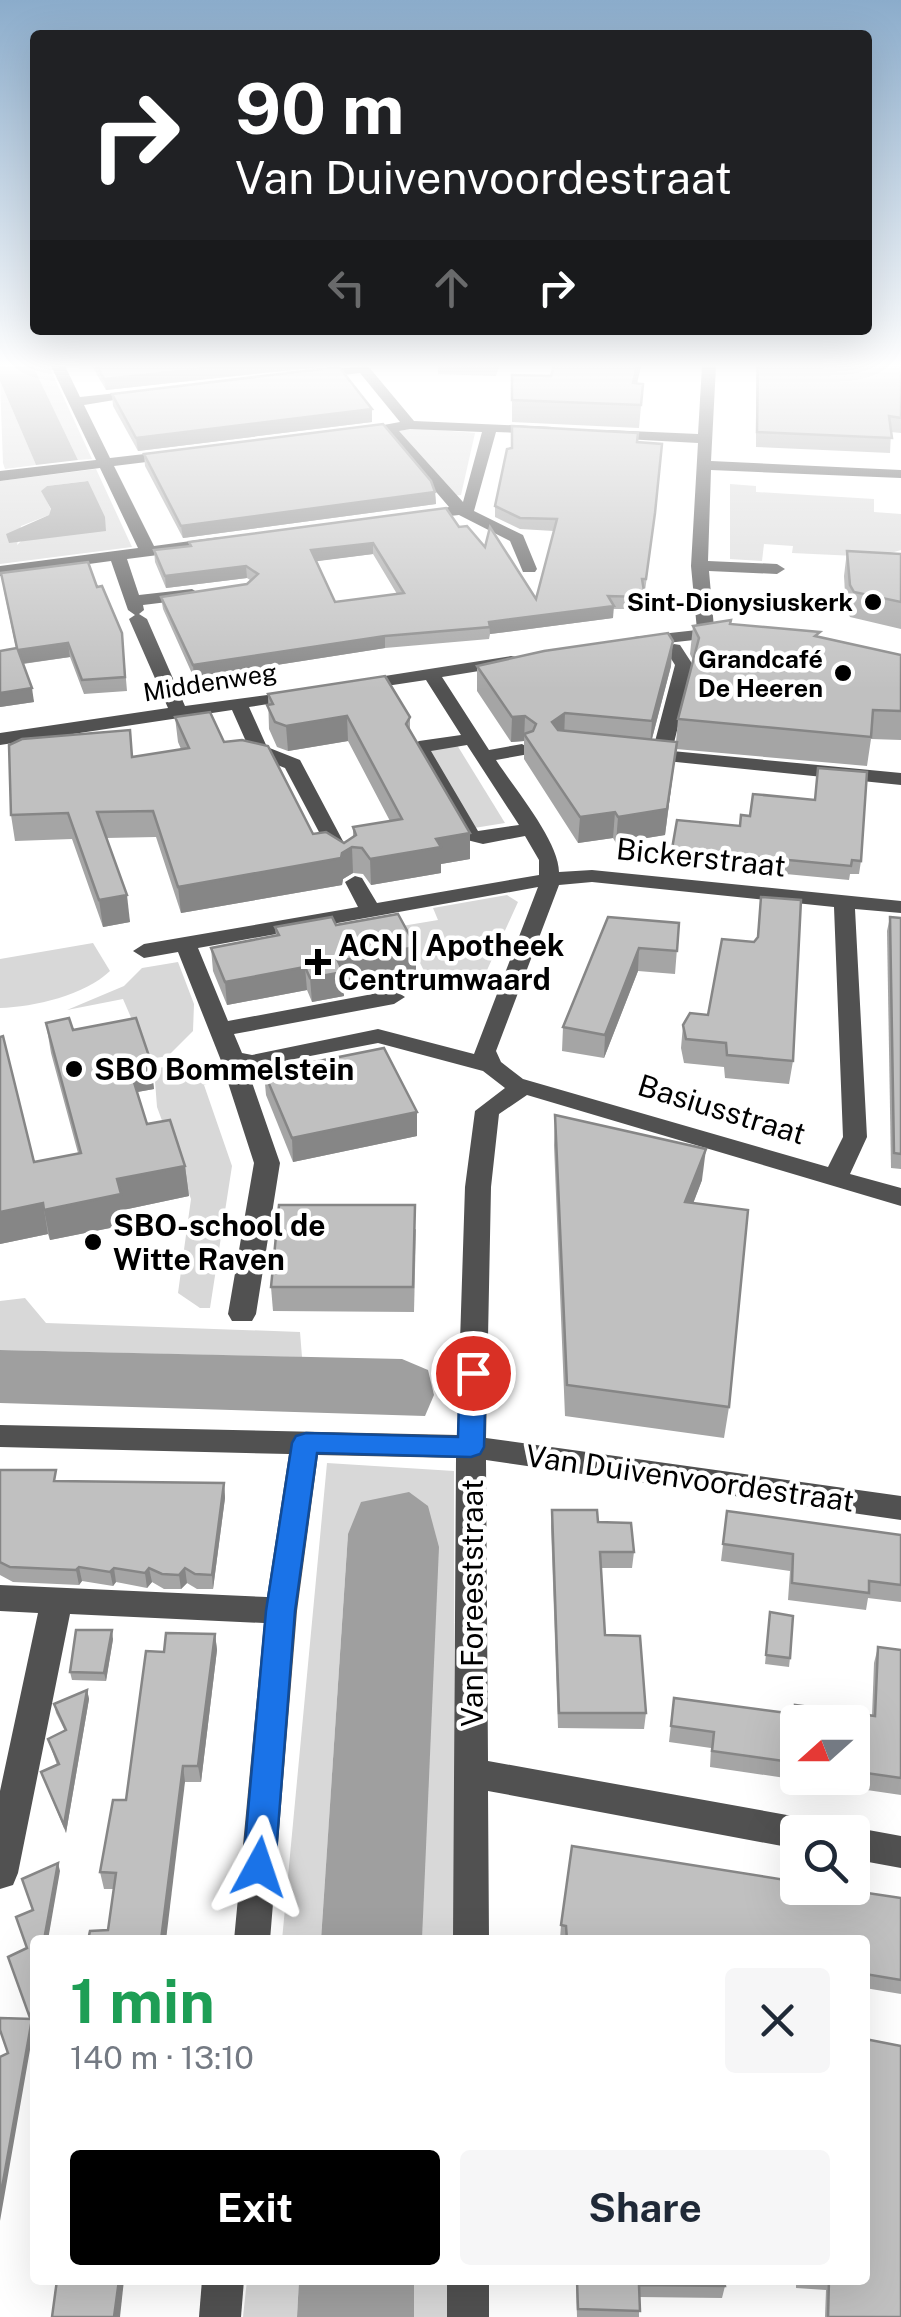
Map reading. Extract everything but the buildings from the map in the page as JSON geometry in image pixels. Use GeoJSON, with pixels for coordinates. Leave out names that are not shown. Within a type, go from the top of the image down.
{"type":"FeatureCollection","features":[{"type":"Feature","properties":{"kind":"street"},"geometry":{"type":"LineString","coordinates":[[110,474],[148,551]]}},
{"type":"Feature","properties":{"kind":"street"},"geometry":{"type":"LineString","coordinates":[[428,474],[460,511],[484,528],[517,538],[528,569]]}},
{"type":"Feature","properties":{"kind":"street"},"geometry":{"type":"LineString","coordinates":[[409,518],[470,508],[478,474]]}},
{"type":"Feature","properties":{"kind":"street"},"geometry":{"type":"LineString","coordinates":[[703,474],[700,566],[706,632]]}},
{"type":"Feature","properties":{"kind":"street"},"geometry":{"type":"LineString","coordinates":[[0,571],[241,540]]}},
{"type":"Feature","properties":{"kind":"street"},"geometry":{"type":"LineString","coordinates":[[117,556],[179,712]]}},
{"type":"Feature","properties":{"kind":"street"},"geometry":{"type":"LineString","coordinates":[[700,566],[776,569]]}},
{"type":"Feature","properties":{"kind":"street"},"geometry":{"type":"LineString","coordinates":[[136,610],[209,592]]}},
{"type":"Feature","properties":{"kind":"street"},"geometry":{"type":"LineString","coordinates":[[624,643],[706,632],[738,634]]}},
{"type":"Feature","properties":{"kind":"street"},"geometry":{"type":"LineString","coordinates":[[661,755],[684,664],[674,649]]}},
{"type":"Feature","properties":{"kind":"street","name":"Middenweg"},"geometry":{"type":"LineString","coordinates":[[0,739],[528,658]]}},
{"type":"Feature","properties":{"kind":"street"},"geometry":{"type":"LineString","coordinates":[[431,674],[549,860],[542,910],[484,1051],[490,1066],[502,1077],[524,1086]]}},
{"type":"Feature","properties":{"kind":"street"},"geometry":{"type":"LineString","coordinates":[[238,703],[259,751],[293,764],[344,860]]}},
{"type":"Feature","properties":{"kind":"street"},"geometry":{"type":"LineString","coordinates":[[521,752],[419,747],[470,834],[483,838],[532,829]]}},
{"type":"Feature","properties":{"kind":"street"},"geometry":{"type":"LineString","coordinates":[[627,752],[901,778]]}},
{"type":"Feature","properties":{"kind":"street","name":"Bickerstraat"},"geometry":{"type":"LineString","coordinates":[[144,951],[549,879],[592,876],[901,907]]}},
{"type":"Feature","properties":{"kind":"street"},"geometry":{"type":"LineString","coordinates":[[355,882],[371,910]]}},
{"type":"Feature","properties":{"kind":"street"},"geometry":{"type":"LineString","coordinates":[[836,1177],[855,1138],[844,902]]}},
{"type":"Feature","properties":{"kind":"street"},"geometry":{"type":"LineString","coordinates":[[186,943],[232,1058],[267,1163],[242,1314]]}},
{"type":"Feature","properties":{"kind":"street"},"geometry":{"type":"LineString","coordinates":[[220,1030],[394,998]]}},
{"type":"Feature","properties":{"kind":"street"},"geometry":{"type":"LineString","coordinates":[[232,1058],[252,1062],[378,1036],[490,1066]]}},
{"type":"Feature","properties":{"kind":"street","name":"Basiusstraat"},"geometry":{"type":"LineString","coordinates":[[524,1086],[901,1198]]}},
{"type":"Feature","properties":{"kind":"street","name":"Van Foreeststraat"},"geometry":{"type":"LineString","coordinates":[[472,1935],[471,1447],[483,1121],[496,1102],[524,1086]]}},
{"type":"Feature","properties":{"kind":"street","name":"Van Duivenvoordestraat"},"geometry":{"type":"LineString","coordinates":[[0,1436],[471,1447],[901,1508]]}},
{"type":"Feature","properties":{"kind":"street"},"geometry":{"type":"LineString","coordinates":[[252,1935],[280,1611],[306,1443]]}},
{"type":"Feature","properties":{"kind":"street"},"geometry":{"type":"LineString","coordinates":[[0,1598],[280,1611]]}},
{"type":"Feature","properties":{"kind":"street"},"geometry":{"type":"LineString","coordinates":[[0,1873],[58,1599]]}},
{"type":"Feature","properties":{"kind":"street"},"geometry":{"type":"LineString","coordinates":[[474,1773],[780,1830]]}},
{"type":"Feature","properties":{"kind":"street"},"geometry":{"type":"LineString","coordinates":[[870,1846],[901,1852]]}},
{"type":"Feature","properties":{"kind":"street"},"geometry":{"type":"LineString","coordinates":[[220,2317],[223,2285]]}},
{"type":"Feature","properties":{"kind":"street"},"geometry":{"type":"LineString","coordinates":[[468,2285],[468,2317]]}},
{"type":"Feature","properties":{"kind":"shaded area"},"geometry":{"type":"Polygon","coordinates":[[[55,474],[98,474],[132,547],[0,564],[0,481],[55,474]],[[87,481],[47,486],[42,491],[51,510],[49,515],[21,526],[17,545],[87,481]]]}},
{"type":"Feature","properties":{"kind":"shaded area"},"geometry":{"type":"Polygon","coordinates":[[[433,474],[466,474],[461,495],[451,496],[433,474]]]}},
{"type":"Feature","properties":{"kind":"shaded area"},"geometry":{"type":"Polygon","coordinates":[[[88,481],[105,517],[106,531],[9,543],[6,534],[49,515],[51,509],[41,491],[47,486],[88,481]]]}},
{"type":"Feature","properties":{"kind":"shaded area"},"geometry":{"type":"Polygon","coordinates":[[[730,484],[756,486],[756,492],[874,499],[874,512],[901,514],[901,550],[877,557],[792,553],[793,546],[764,544],[762,561],[730,559],[730,484]]]}},
{"type":"Feature","properties":{"kind":"shaded area"},"geometry":{"type":"Polygon","coordinates":[[[457,745],[505,823],[474,828],[427,749],[457,745]]]}},
{"type":"Feature","properties":{"kind":"shaded area"},"geometry":{"type":"Polygon","coordinates":[[[507,895],[518,902],[483,979],[468,977],[465,971],[424,971],[402,926],[438,920],[433,908],[507,895]]]}},
{"type":"Feature","properties":{"kind":"shaded area"},"geometry":{"type":"Polygon","coordinates":[[[93,943],[110,971],[99,979],[58,998],[0,1008],[0,959],[93,943]]]}},
{"type":"Feature","properties":{"kind":"shaded area"},"geometry":{"type":"Polygon","coordinates":[[[178,962],[194,1004],[193,1031],[168,1056],[149,1059],[123,999],[67,1010],[124,986],[142,968],[178,962]]]}},
{"type":"Feature","properties":{"kind":"shaded area"},"geometry":{"type":"Polygon","coordinates":[[[183,1066],[224,1078],[204,1085],[232,1166],[210,1308],[200,1308],[178,1293],[191,1199],[157,1107],[154,1068],[183,1066]]]}},
{"type":"Feature","properties":{"kind":"shaded area"},"geometry":{"type":"Polygon","coordinates":[[[25,1298],[46,1323],[300,1332],[302,1357],[0,1350],[0,1301],[25,1298]]]}},
{"type":"Feature","properties":{"kind":"shaded area"},"geometry":{"type":"Polygon","coordinates":[[[0,1350],[402,1359],[428,1370],[434,1395],[425,1416],[0,1403],[0,1350]]]}},
{"type":"Feature","properties":{"kind":"shaded area"},"geometry":{"type":"Polygon","coordinates":[[[327,1463],[454,1471],[455,1935],[422,1935],[424,1818],[348,1534],[321,1935],[282,1935],[327,1463]]]}},
{"type":"Feature","properties":{"kind":"shaded area"},"geometry":{"type":"Polygon","coordinates":[[[409,1492],[428,1506],[439,1547],[422,1935],[321,1935],[348,1534],[361,1502],[409,1492]]]}},
{"type":"Feature","properties":{"kind":"shaded area"},"geometry":{"type":"Polygon","coordinates":[[[246,2285],[299,2285],[297,2317],[243,2317],[246,2285]]]}},
{"type":"Feature","properties":{"kind":"shaded area"},"geometry":{"type":"Polygon","coordinates":[[[299,2285],[414,2285],[414,2317],[297,2317],[299,2285]]]}},
{"type":"Feature","properties":{"kind":"shaded area"},"geometry":{"type":"Polygon","coordinates":[[[414,2285],[449,2285],[449,2317],[414,2317],[414,2285]]]}},
{"type":"Feature","properties":{"kind":"place","name":"Sint-Dionysiuskerk"},"geometry":{"type":"Point","coordinates":[873,602]}},
{"type":"Feature","properties":{"kind":"place","name":"Grandcafé De Heeren"},"geometry":{"type":"Point","coordinates":[843,673]}},
{"type":"Feature","properties":{"kind":"place","name":"ACN | Apotheek Centrumwaard"},"geometry":{"type":"Point","coordinates":[318,962]}},
{"type":"Feature","properties":{"kind":"place","name":"SBO Bommelstein"},"geometry":{"type":"Point","coordinates":[74,1069]}},
{"type":"Feature","properties":{"kind":"place","name":"SBO-school de Witte Raven"},"geometry":{"type":"Point","coordinates":[93,1242]}},
{"type":"Feature","properties":{"kind":"route"},"geometry":{"type":"LineString","coordinates":[[259,1867],[280,1611],[306,1443],[471,1447],[473,1373]]}}]}
